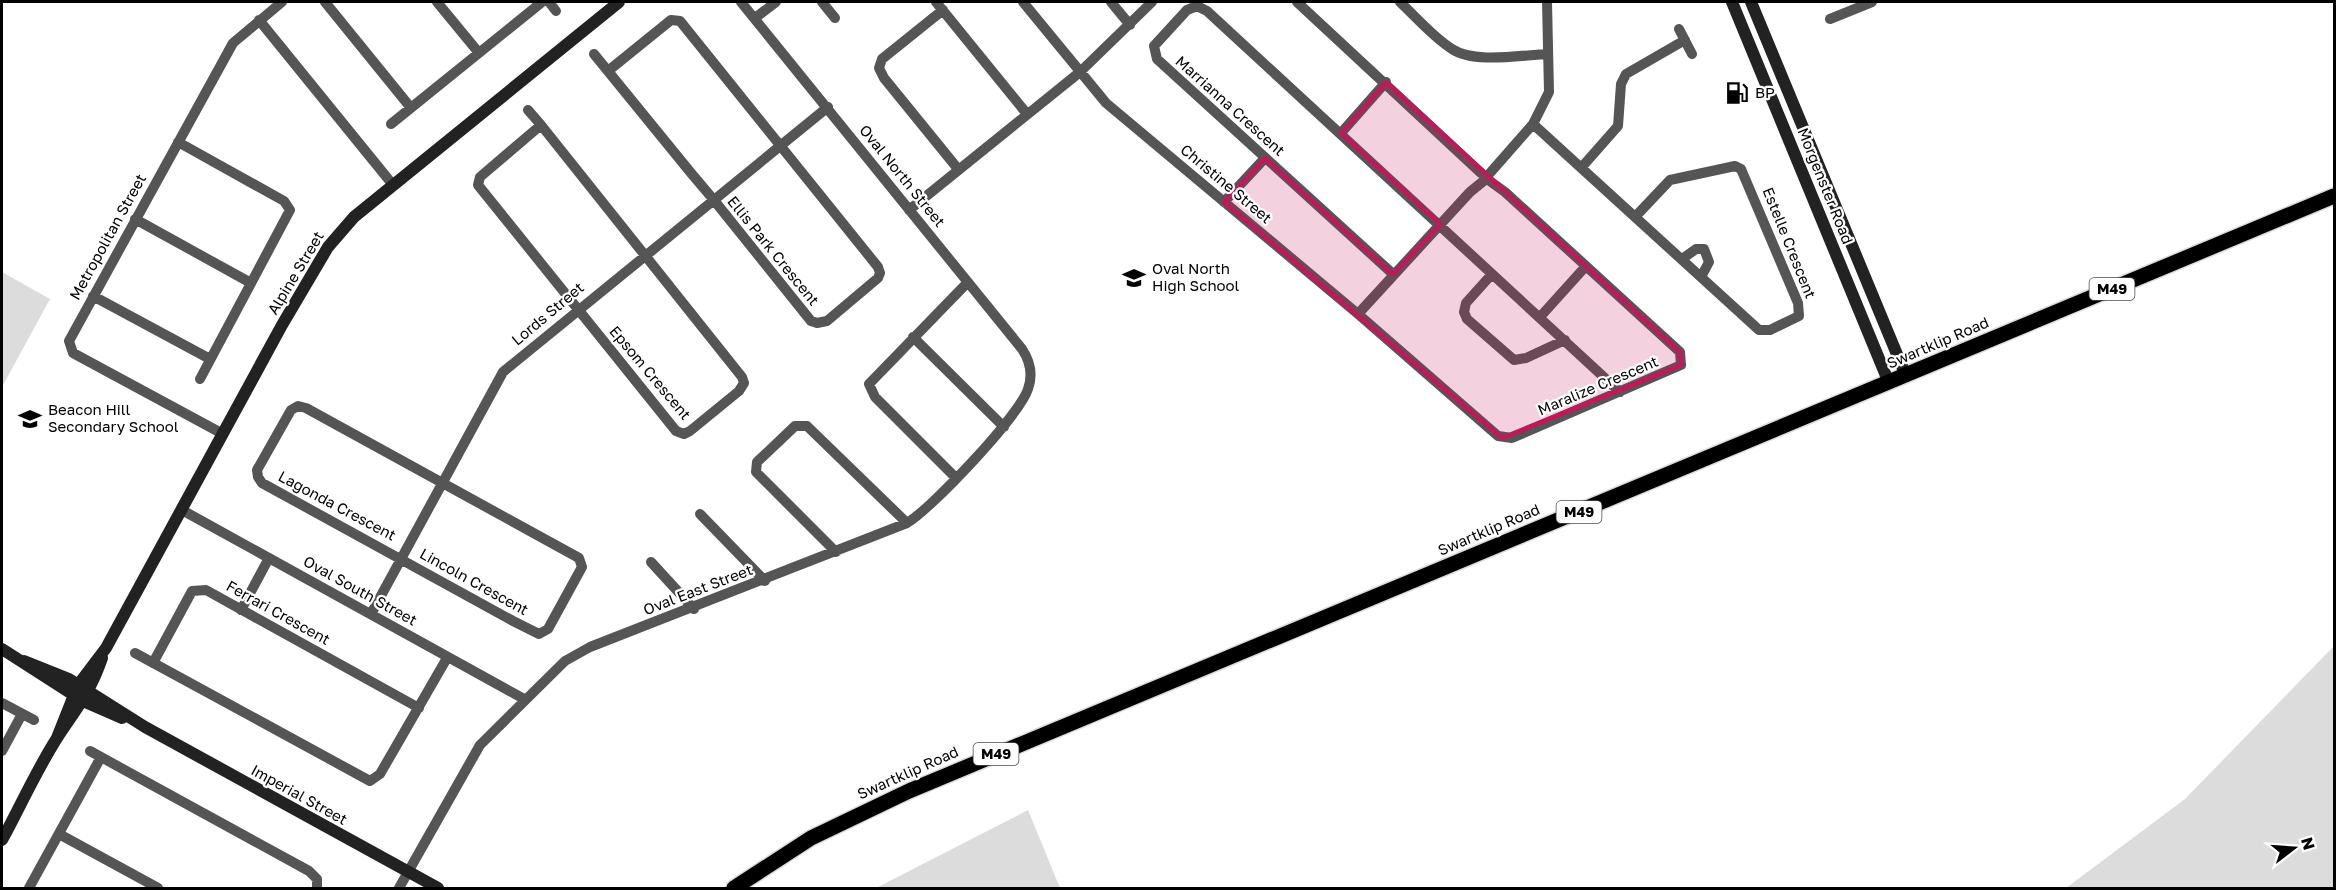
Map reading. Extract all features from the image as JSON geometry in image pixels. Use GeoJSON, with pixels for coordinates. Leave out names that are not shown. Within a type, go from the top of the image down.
{"type":"FeatureCollection","features":[{"type":"Feature","properties":{"kind":"main road","name":"Swartklip Road"},"geometry":{"type":"LineString","coordinates":[[734,888],[811,838],[909,790],[2334,196]]}},
{"type":"Feature","properties":{"kind":"street","name":"Metropolitan Street"},"geometry":{"type":"LineString","coordinates":[[223,434],[71,351],[69,338],[232,43],[282,2]]}},
{"type":"Feature","properties":{"kind":"street"},"geometry":{"type":"LineString","coordinates":[[325,2],[411,108]]}},
{"type":"Feature","properties":{"kind":"street"},"geometry":{"type":"LineString","coordinates":[[437,2],[479,53]]}},
{"type":"Feature","properties":{"kind":"street"},"geometry":{"type":"LineString","coordinates":[[391,124],[542,2]]}},
{"type":"Feature","properties":{"kind":"street"},"geometry":{"type":"LineString","coordinates":[[549,2],[556,11]]}},
{"type":"Feature","properties":{"kind":"street","name":"Alpine Street"},"geometry":{"type":"LineString","coordinates":[[2,840],[223,434],[328,247],[354,217],[619,2]]}},
{"type":"Feature","properties":{"kind":"street","name":"Oval North Street"},"geometry":{"type":"LineString","coordinates":[[741,2],[1025,353],[1030,375]]}},
{"type":"Feature","properties":{"kind":"street"},"geometry":{"type":"LineString","coordinates":[[755,18],[776,2]]}},
{"type":"Feature","properties":{"kind":"street"},"geometry":{"type":"LineString","coordinates":[[822,2],[835,18]]}},
{"type":"Feature","properties":{"kind":"street","name":"Christine Street"},"geometry":{"type":"LineString","coordinates":[[1023,2],[1106,103],[1358,314]]}},
{"type":"Feature","properties":{"kind":"street"},"geometry":{"type":"LineString","coordinates":[[1111,2],[1130,25]]}},
{"type":"Feature","properties":{"kind":"street"},"geometry":{"type":"LineString","coordinates":[[909,210],[1080,72],[1152,2]]}},
{"type":"Feature","properties":{"kind":"street","name":"Maralize Crescent"},"geometry":{"type":"LineString","coordinates":[[1297,2],[1682,355],[1682,363],[1677,369],[1512,438],[1502,438],[1420,370],[1358,314]]}},
{"type":"Feature","properties":{"kind":"street"},"geometry":{"type":"LineString","coordinates":[[1402,2],[1450,48],[1462,54],[1480,57],[1548,54]]}},
{"type":"Feature","properties":{"kind":"street"},"geometry":{"type":"LineString","coordinates":[[1358,314],[1533,124],[1549,92],[1547,2]]}},
{"type":"Feature","properties":{"kind":"street","name":"Morgenster Road"},"geometry":{"type":"LineString","coordinates":[[1732,2],[1890,383]]}},
{"type":"Feature","properties":{"kind":"street","name":"Morgenster Road"},"geometry":{"type":"LineString","coordinates":[[1751,2],[1906,376]]}},
{"type":"Feature","properties":{"kind":"street"},"geometry":{"type":"LineString","coordinates":[[1830,20],[1859,4],[1872,2]]}},
{"type":"Feature","properties":{"kind":"street"},"geometry":{"type":"LineString","coordinates":[[958,169],[884,78],[879,68],[882,59],[939,6],[1027,114]]}},
{"type":"Feature","properties":{"kind":"street","name":"Marrianna Crescent"},"geometry":{"type":"LineString","coordinates":[[1393,274],[1155,56],[1155,44],[1192,7],[1197,6],[1207,11],[1620,392]]}},
{"type":"Feature","properties":{"kind":"street"},"geometry":{"type":"LineString","coordinates":[[608,71],[670,20],[677,19],[781,144]]}},
{"type":"Feature","properties":{"kind":"street"},"geometry":{"type":"LineString","coordinates":[[259,20],[393,185]]}},
{"type":"Feature","properties":{"kind":"street"},"geometry":{"type":"LineString","coordinates":[[1679,29],[1692,54]]}},
{"type":"Feature","properties":{"kind":"street"},"geometry":{"type":"LineString","coordinates":[[1581,168],[1618,126],[1623,78],[1630,71],[1685,40]]}},
{"type":"Feature","properties":{"kind":"street"},"geometry":{"type":"LineString","coordinates":[[594,54],[713,199]]}},
{"type":"Feature","properties":{"kind":"street"},"geometry":{"type":"LineString","coordinates":[[1341,133],[1386,82]]}},
{"type":"Feature","properties":{"kind":"street","name":"Lords Street"},"geometry":{"type":"LineString","coordinates":[[371,614],[503,372],[577,309],[828,107]]}},
{"type":"Feature","properties":{"kind":"street"},"geometry":{"type":"LineString","coordinates":[[528,110],[645,255]]}},
{"type":"Feature","properties":{"kind":"street","name":"Estelle Crescent"},"geometry":{"type":"LineString","coordinates":[[1533,124],[1635,217],[1683,259],[1759,330],[1770,330],[1798,316],[1798,303],[1741,169],[1735,166],[1670,180],[1635,217]]}},
{"type":"Feature","properties":{"kind":"street"},"geometry":{"type":"LineString","coordinates":[[541,125],[480,177],[478,185],[577,309]]}},
{"type":"Feature","properties":{"kind":"street"},"geometry":{"type":"LineString","coordinates":[[178,142],[288,206],[289,216],[200,379]]}},
{"type":"Feature","properties":{"kind":"street","name":"Ellis Park Crescent"},"geometry":{"type":"LineString","coordinates":[[713,199],[811,321],[817,323],[827,321],[878,278],[880,270],[781,144]]}},
{"type":"Feature","properties":{"kind":"street"},"geometry":{"type":"LineString","coordinates":[[1224,202],[1265,158]]}},
{"type":"Feature","properties":{"kind":"street"},"geometry":{"type":"LineString","coordinates":[[135,219],[251,283]]}},
{"type":"Feature","properties":{"kind":"street"},"geometry":{"type":"LineString","coordinates":[[1683,259],[1696,249],[1704,249],[1709,262],[1701,277]]}},
{"type":"Feature","properties":{"kind":"street","name":"Epsom Crescent"},"geometry":{"type":"LineString","coordinates":[[577,309],[676,431],[684,434],[690,431],[739,391],[744,383],[742,376],[645,255]]}},
{"type":"Feature","properties":{"kind":"street"},"geometry":{"type":"LineString","coordinates":[[1540,317],[1586,266]]}},
{"type":"Feature","properties":{"kind":"street"},"geometry":{"type":"LineString","coordinates":[[1492,274],[1466,303],[1464,312],[1467,319],[1514,360],[1526,358],[1565,340]]}},
{"type":"Feature","properties":{"kind":"street"},"geometry":{"type":"LineString","coordinates":[[955,477],[869,389],[870,380],[968,282]]}},
{"type":"Feature","properties":{"kind":"street"},"geometry":{"type":"LineString","coordinates":[[93,296],[210,359]]}},
{"type":"Feature","properties":{"kind":"street"},"geometry":{"type":"LineString","coordinates":[[913,337],[1004,427]]}},
{"type":"Feature","properties":{"kind":"street","name":"Oval East Street"},"geometry":{"type":"LineString","coordinates":[[399,888],[476,751],[524,699],[572,656],[906,523],[1004,427],[1023,400],[1030,375]]}},
{"type":"Feature","properties":{"kind":"street","name":"Lagonda Crescent"},"geometry":{"type":"LineString","coordinates":[[401,558],[262,483],[257,470],[285,420],[291,410],[298,406],[306,408],[444,483]]}},
{"type":"Feature","properties":{"kind":"street"},"geometry":{"type":"LineString","coordinates":[[836,552],[756,472],[757,462],[795,426],[807,426],[906,523]]}},
{"type":"Feature","properties":{"kind":"street","name":"Lincoln Crescent"},"geometry":{"type":"LineString","coordinates":[[401,558],[536,633],[546,631],[552,623],[582,567],[579,558],[444,483]]}},
{"type":"Feature","properties":{"kind":"street","name":"Oval South Street"},"geometry":{"type":"LineString","coordinates":[[182,510],[524,699]]}},
{"type":"Feature","properties":{"kind":"street"},"geometry":{"type":"LineString","coordinates":[[700,514],[765,581]]}},
{"type":"Feature","properties":{"kind":"street"},"geometry":{"type":"LineString","coordinates":[[241,610],[269,558]]}},
{"type":"Feature","properties":{"kind":"street"},"geometry":{"type":"LineString","coordinates":[[651,562],[694,609]]}},
{"type":"Feature","properties":{"kind":"street","name":"Ferrari Crescent"},"geometry":{"type":"LineString","coordinates":[[153,663],[192,591],[206,590],[419,708]]}},
{"type":"Feature","properties":{"kind":"street","name":"Imperial Street"},"geometry":{"type":"LineString","coordinates":[[2,649],[438,888]]}},
{"type":"Feature","properties":{"kind":"street"},"geometry":{"type":"LineString","coordinates":[[135,653],[367,780],[373,780],[380,774],[447,658]]}},
{"type":"Feature","properties":{"kind":"street"},"geometry":{"type":"LineString","coordinates":[[2,703],[34,720]]}},
{"type":"Feature","properties":{"kind":"street"},"geometry":{"type":"LineString","coordinates":[[2,751],[22,714]]}},
{"type":"Feature","properties":{"kind":"street"},"geometry":{"type":"LineString","coordinates":[[90,751],[309,871],[317,879],[317,888]]}},
{"type":"Feature","properties":{"kind":"street"},"geometry":{"type":"LineString","coordinates":[[29,888],[101,757]]}},
{"type":"Feature","properties":{"kind":"street"},"geometry":{"type":"LineString","coordinates":[[59,834],[158,888]]}},
{"type":"Feature","properties":{"kind":"highlighted area"},"geometry":{"type":"Polygon","coordinates":[[[1386,82],[1680,352],[1681,365],[1502,438],[1224,202],[1265,158],[1393,274],[1440,224],[1341,133],[1386,82]]]}},
{"type":"Feature","properties":{"kind":"shaded area"},"geometry":{"type":"Polygon","coordinates":[[[2,272],[50,299],[2,387],[2,272]]]}},
{"type":"Feature","properties":{"kind":"shaded area"},"geometry":{"type":"Polygon","coordinates":[[[2334,646],[2334,888],[2066,888],[2185,799],[2334,646]]]}},
{"type":"Feature","properties":{"kind":"shaded area"},"geometry":{"type":"Polygon","coordinates":[[[1028,810],[1060,888],[876,888],[1028,810]]]}},
{"type":"Feature","properties":{"kind":"place","name":"BP"},"geometry":{"type":"Point","coordinates":[1737,93]}},
{"type":"Feature","properties":{"kind":"place","name":"Oval North High School"},"geometry":{"type":"Point","coordinates":[1134,278]}},
{"type":"Feature","properties":{"kind":"place","name":"Beacon Hill Secondary School"},"geometry":{"type":"Point","coordinates":[30,419]}}]}
